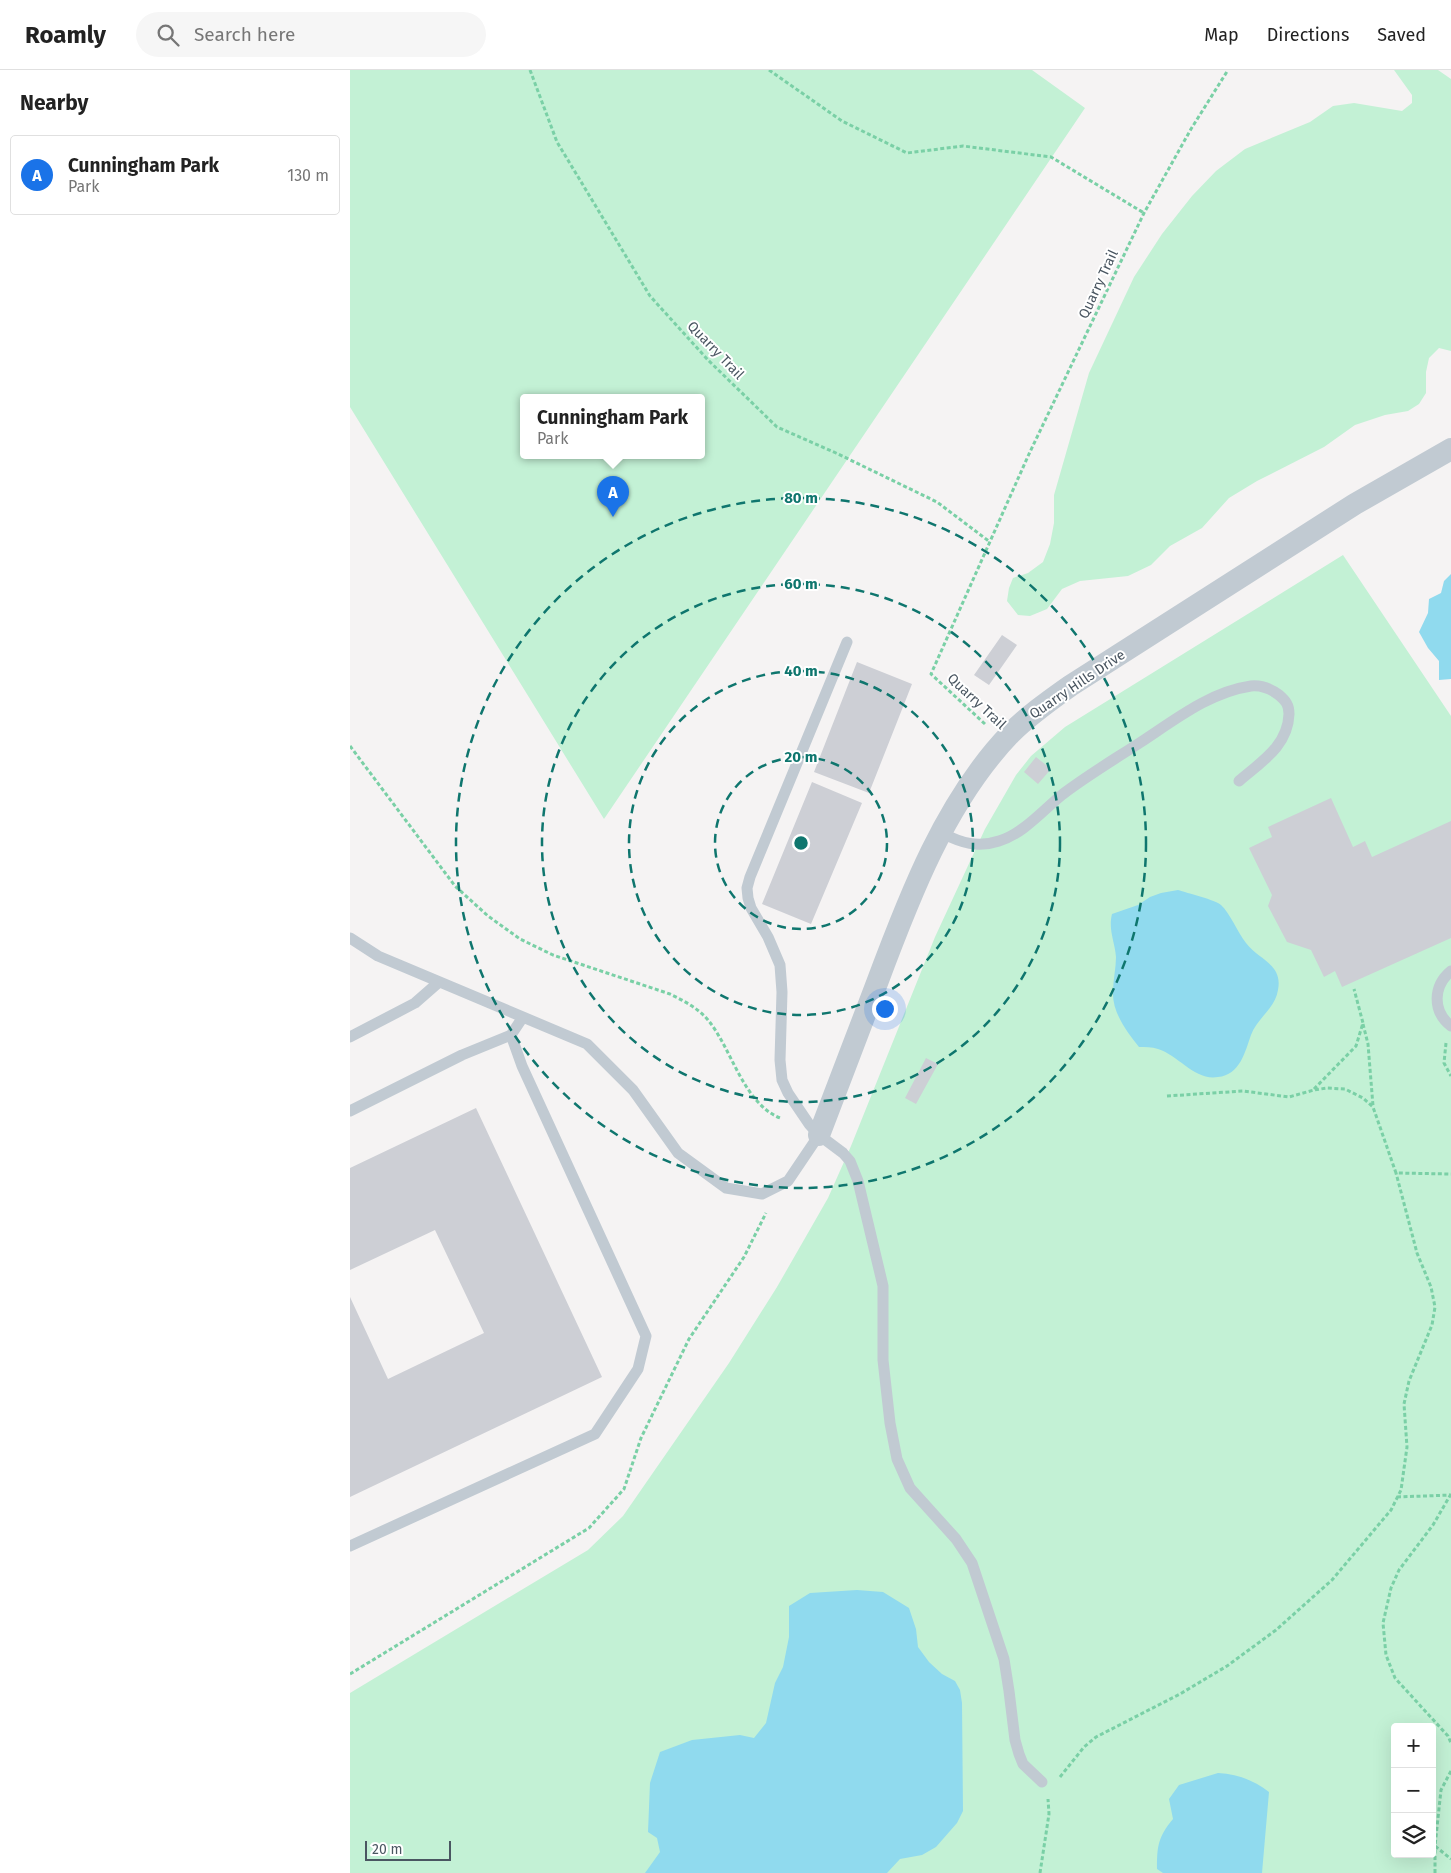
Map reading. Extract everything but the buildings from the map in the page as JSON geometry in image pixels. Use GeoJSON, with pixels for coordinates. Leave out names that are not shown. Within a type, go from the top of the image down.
{"type":"FeatureCollection","features":[{"type":"Feature","properties":{"kind":"street","name":"Quarry Hills Drive"},"geometry":{"type":"LineString","coordinates":[[814,1130],[898,925],[942,832],[977,776],[1004,741],[1028,717],[1070,686],[1355,504],[1451,449]]}},
{"type":"Feature","properties":{"kind":"lane"},"geometry":{"type":"LineString","coordinates":[[847,642],[750,877],[748,898],[751,908],[768,937],[780,965],[782,992],[780,1060],[782,1080],[788,1094],[814,1130],[843,1153],[854,1170],[880,1269],[884,1300],[883,1360],[890,1423],[897,1459],[902,1474],[910,1488],[956,1540],[972,1563],[1004,1659],[1010,1690],[1014,1740],[1023,1764],[1039,1780]]}},
{"type":"Feature","properties":{"kind":"lane"},"geometry":{"type":"LineString","coordinates":[[942,832],[965,843],[978,845],[989,844],[1010,837],[1091,774],[1202,703],[1232,690],[1257,686],[1268,688],[1286,700],[1289,709],[1287,732],[1277,748],[1239,782]]}},
{"type":"Feature","properties":{"kind":"lane"},"geometry":{"type":"LineString","coordinates":[[350,938],[378,956],[587,1044],[633,1090],[678,1153],[726,1188],[762,1194],[788,1181],[814,1130]]}},
{"type":"Feature","properties":{"kind":"lane"},"geometry":{"type":"LineString","coordinates":[[1451,972],[1441,983],[1437,998],[1441,1016],[1451,1026]]}},
{"type":"Feature","properties":{"kind":"lane"},"geometry":{"type":"LineString","coordinates":[[350,1037],[415,1003],[440,982]]}},
{"type":"Feature","properties":{"kind":"lane"},"geometry":{"type":"LineString","coordinates":[[350,1111],[462,1055],[512,1035],[522,1017]]}},
{"type":"Feature","properties":{"kind":"lane"},"geometry":{"type":"LineString","coordinates":[[350,1546],[595,1434],[638,1369],[646,1336],[522,1066],[512,1035]]}},
{"type":"Feature","properties":{"kind":"path","name":"Quarry Trail"},"geometry":{"type":"LineString","coordinates":[[530,70],[557,142],[650,296],[708,360],[777,427],[836,452],[936,502],[990,542]]}},
{"type":"Feature","properties":{"kind":"path"},"geometry":{"type":"LineString","coordinates":[[768,70],[842,121],[907,153],[963,146],[1052,157],[1144,213]]}},
{"type":"Feature","properties":{"kind":"path","name":"Quarry Trail"},"geometry":{"type":"LineString","coordinates":[[1004,741],[931,674],[1029,454],[1144,213],[1190,129],[1228,70]]}},
{"type":"Feature","properties":{"kind":"path"},"geometry":{"type":"LineString","coordinates":[[350,746],[455,886],[488,916],[520,939],[544,952],[684,1000],[712,1025],[761,1107],[783,1119],[814,1130]]}},
{"type":"Feature","properties":{"kind":"path"},"geometry":{"type":"LineString","coordinates":[[1040,1873],[1050,1804],[1039,1780],[1060,1778],[1084,1747],[1096,1737],[1180,1694],[1228,1666],[1276,1630],[1332,1580],[1391,1510],[1401,1490],[1407,1447],[1404,1404],[1409,1381],[1432,1325],[1435,1307],[1431,1287],[1418,1253],[1396,1173],[1373,1107],[1368,1044],[1354,989]]}},
{"type":"Feature","properties":{"kind":"path"},"geometry":{"type":"LineString","coordinates":[[1314,1090],[1356,1046],[1363,1023]]}},
{"type":"Feature","properties":{"kind":"path"},"geometry":{"type":"LineString","coordinates":[[1448,1038],[1445,1046],[1444,1063],[1451,1076]]}},
{"type":"Feature","properties":{"kind":"path"},"geometry":{"type":"LineString","coordinates":[[1167,1096],[1243,1091],[1289,1097],[1327,1088],[1346,1089],[1363,1098],[1373,1107]]}},
{"type":"Feature","properties":{"kind":"path"},"geometry":{"type":"LineString","coordinates":[[1396,1173],[1451,1174]]}},
{"type":"Feature","properties":{"kind":"path"},"geometry":{"type":"LineString","coordinates":[[350,1674],[589,1528],[624,1489],[641,1438],[689,1339],[744,1257],[766,1214],[762,1194]]}},
{"type":"Feature","properties":{"kind":"path"},"geometry":{"type":"LineString","coordinates":[[1398,1497],[1451,1494]]}},
{"type":"Feature","properties":{"kind":"path"},"geometry":{"type":"LineString","coordinates":[[1451,1494],[1433,1525],[1399,1570],[1391,1588],[1383,1623],[1386,1655],[1395,1678],[1448,1736],[1451,1743]]}},
{"type":"Feature","properties":{"kind":"path"},"geometry":{"type":"LineString","coordinates":[[1436,1837],[1441,1790],[1451,1771]]}},
{"type":"Feature","properties":{"kind":"path"},"geometry":{"type":"LineString","coordinates":[[1436,1847],[1451,1859]]}},
{"type":"Feature","properties":{"kind":"path"},"geometry":{"type":"LineString","coordinates":[[1435,1858],[1435,1873]]}},
{"type":"Feature","properties":{"kind":"green space"},"geometry":{"type":"Polygon","coordinates":[[[350,70],[1032,70],[1085,108],[604,819],[350,407],[350,70]]]}},
{"type":"Feature","properties":{"kind":"green space"},"geometry":{"type":"Polygon","coordinates":[[[1394,70],[1438,70],[1451,79],[1451,351],[1439,348],[1429,358],[1426,372],[1426,393],[1419,404],[1408,411],[1385,415],[1355,425],[1324,447],[1257,481],[1229,498],[1202,528],[1170,546],[1151,565],[1128,576],[1080,581],[1062,589],[1047,609],[1030,616],[1018,615],[1007,601],[1009,588],[1013,578],[1028,573],[1043,562],[1050,544],[1054,523],[1054,495],[1089,373],[1134,277],[1162,234],[1192,196],[1216,171],[1245,149],[1310,122],[1333,106],[1354,103],[1402,111],[1412,103],[1412,95],[1394,70]]]}},
{"type":"Feature","properties":{"kind":"green space"},"geometry":{"type":"Polygon","coordinates":[[[1343,555],[1451,716],[1451,1873],[350,1873],[350,1693],[588,1550],[623,1516],[729,1363],[777,1287],[828,1198],[851,1146],[935,937],[985,829],[1016,775],[1031,756],[1065,727],[1343,555]]]}},
{"type":"Feature","properties":{"kind":"water"},"geometry":{"type":"Polygon","coordinates":[[[1451,574],[1451,679],[1439,680],[1439,661],[1428,648],[1419,632],[1428,613],[1429,599],[1441,593],[1444,581],[1451,574]]]}},
{"type":"Feature","properties":{"kind":"water"},"geometry":{"type":"Polygon","coordinates":[[[1178,890],[1221,905],[1251,949],[1274,968],[1279,981],[1276,997],[1270,1008],[1257,1023],[1237,1067],[1232,1072],[1218,1077],[1202,1075],[1173,1056],[1158,1049],[1139,1047],[1125,1028],[1113,999],[1116,957],[1111,931],[1112,914],[1138,905],[1150,897],[1161,893],[1178,890]]]}},
{"type":"Feature","properties":{"kind":"water"},"geometry":{"type":"Polygon","coordinates":[[[857,1590],[883,1592],[909,1608],[916,1629],[918,1647],[929,1662],[942,1674],[955,1681],[960,1690],[962,1703],[963,1811],[957,1823],[936,1847],[922,1855],[900,1859],[887,1873],[645,1873],[660,1852],[657,1838],[648,1832],[650,1783],[660,1752],[692,1740],[740,1735],[754,1738],[766,1723],[775,1683],[783,1667],[789,1637],[789,1606],[810,1593],[857,1590]]]}},
{"type":"Feature","properties":{"kind":"water"},"geometry":{"type":"Polygon","coordinates":[[[1218,1773],[1245,1778],[1269,1792],[1262,1873],[1163,1873],[1157,1869],[1157,1854],[1161,1837],[1173,1819],[1169,1799],[1179,1785],[1218,1773]]]}},
{"type":"Feature","properties":{"kind":"place","name":"Cunningham Park"},"geometry":{"type":"Point","coordinates":[613,517]}}]}
